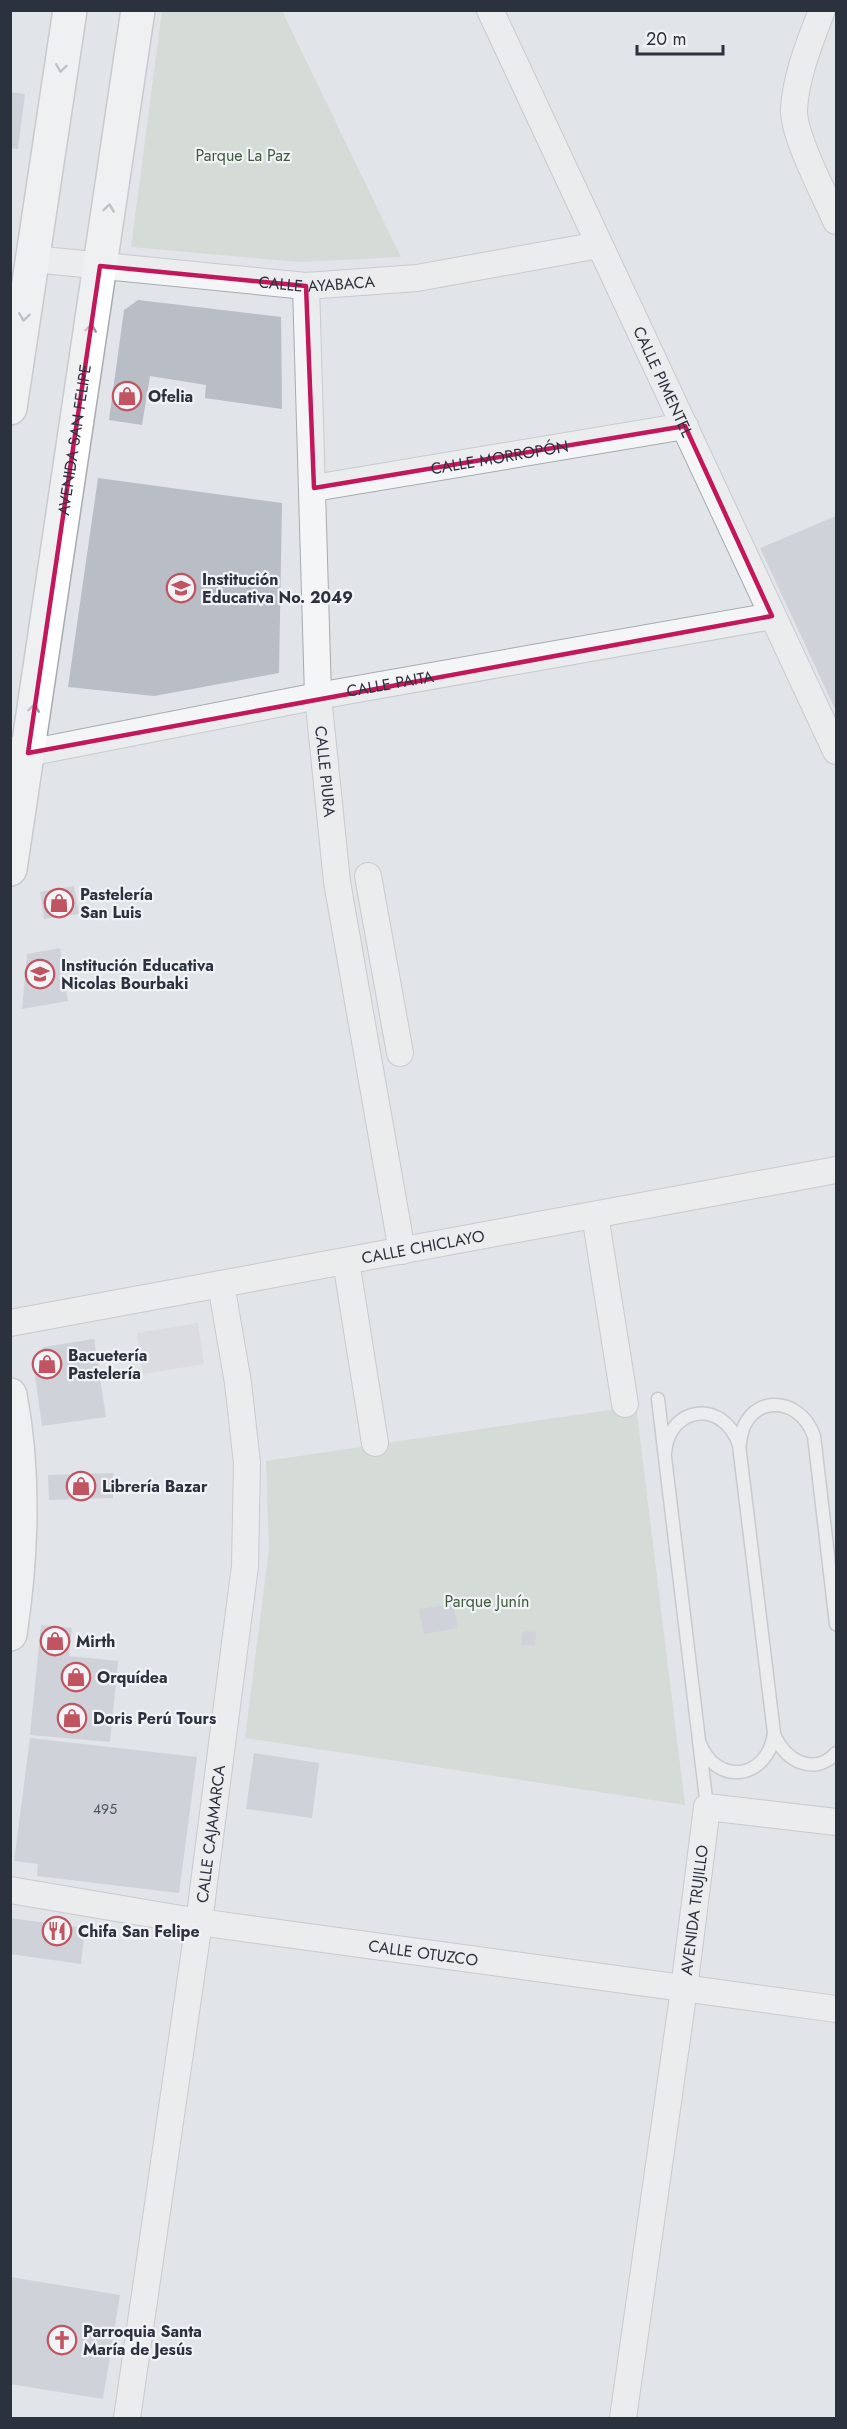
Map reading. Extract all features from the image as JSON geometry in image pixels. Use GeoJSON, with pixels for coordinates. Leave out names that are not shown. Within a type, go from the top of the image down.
{"type":"FeatureCollection","features":[{"type":"Feature","properties":{"kind":"main road"},"geometry":{"type":"LineString","coordinates":[[10,408],[70,10]]}},
{"type":"Feature","properties":{"kind":"main road","name":"AVENIDA SAN FELIPE"},"geometry":{"type":"LineString","coordinates":[[10,869],[19,751],[100,266],[138,10]]}},
{"type":"Feature","properties":{"kind":"main road"},"geometry":{"type":"LineString","coordinates":[[10,1395],[20,1468],[21,1527],[16,1595],[10,1634]]}},
{"type":"Feature","properties":{"kind":"street","name":"CALLE PIMENTEL"},"geometry":{"type":"LineString","coordinates":[[490,10],[837,752]]}},
{"type":"Feature","properties":{"kind":"street"},"geometry":{"type":"LineString","coordinates":[[822,10],[800,71],[794,111],[803,146],[837,221]]}},
{"type":"Feature","properties":{"kind":"street","name":"CALLE AYABACA"},"geometry":{"type":"LineString","coordinates":[[33,259],[306,286],[417,278],[599,245]]}},
{"type":"Feature","properties":{"kind":"street","name":"CALLE PIURA"},"geometry":{"type":"LineString","coordinates":[[306,286],[314,488],[318,696],[338,882],[402,1251]]}},
{"type":"Feature","properties":{"kind":"street","name":"CALLE MORROPÓN"},"geometry":{"type":"LineString","coordinates":[[314,488],[685,426]]}},
{"type":"Feature","properties":{"kind":"street","name":"CALLE PAITA"},"geometry":{"type":"LineString","coordinates":[[19,751],[772,616]]}},
{"type":"Feature","properties":{"kind":"street"},"geometry":{"type":"LineString","coordinates":[[368,876],[400,1053]]}},
{"type":"Feature","properties":{"kind":"street","name":"CALLE CHICLAYO"},"geometry":{"type":"LineString","coordinates":[[10,1323],[837,1170]]}},
{"type":"Feature","properties":{"kind":"street"},"geometry":{"type":"LineString","coordinates":[[595,1215],[626,1404]]}},
{"type":"Feature","properties":{"kind":"street"},"geometry":{"type":"LineString","coordinates":[[346,1261],[375,1443]]}},
{"type":"Feature","properties":{"kind":"street","name":"CALLE CAJAMARCA"},"geometry":{"type":"LineString","coordinates":[[127,2418],[199,1922],[245,1566],[247,1462],[238,1383],[221,1284]]}},
{"type":"Feature","properties":{"kind":"street"},"geometry":{"type":"LineString","coordinates":[[707,1807],[837,1822]]}},
{"type":"Feature","properties":{"kind":"street","name":"AVENIDA TRUJILLO"},"geometry":{"type":"LineString","coordinates":[[623,2418],[684,1989],[707,1807]]}},
{"type":"Feature","properties":{"kind":"street","name":"CALLE OTUZCO"},"geometry":{"type":"LineString","coordinates":[[10,1890],[199,1922],[837,2009]]}},
{"type":"Feature","properties":{"kind":"lane","name":"AVENIDA TRUJILLO"},"geometry":{"type":"LineString","coordinates":[[658,1399],[707,1807]]}},
{"type":"Feature","properties":{"kind":"lane"},"geometry":{"type":"LineString","coordinates":[[837,1624],[814,1436],[810,1424],[802,1414],[791,1407],[779,1404],[766,1406],[755,1411],[746,1420],[741,1432],[740,1444],[774,1733],[786,1755],[796,1761],[809,1764],[822,1762],[837,1754]]}},
{"type":"Feature","properties":{"kind":"lane"},"geometry":{"type":"LineString","coordinates":[[665,1453],[666,1441],[671,1429],[691,1414],[704,1413],[717,1416],[735,1432],[740,1444]]}},
{"type":"Feature","properties":{"kind":"lane"},"geometry":{"type":"LineString","coordinates":[[699,1741],[703,1753],[711,1763],[722,1770],[734,1773],[747,1771],[767,1757],[774,1733]]}},
{"type":"Feature","properties":{"kind":"highlighted area"},"geometry":{"type":"Polygon","coordinates":[[[100,266],[306,286],[314,488],[685,426],[772,616],[28,753],[100,266]]]}},
{"type":"Feature","properties":{"kind":"shaded area"},"geometry":{"type":"Polygon","coordinates":[[[198,1323],[204,1364],[143,1374],[137,1333],[198,1323]]]}},
{"type":"Feature","properties":{"kind":"green space","name":"Parque La Paz"},"geometry":{"type":"Polygon","coordinates":[[[162,11],[282,11],[401,257],[299,262],[131,247],[162,11]]]}},
{"type":"Feature","properties":{"kind":"green space","name":"Parque Junín"},"geometry":{"type":"Polygon","coordinates":[[[636,1406],[685,1805],[245,1738],[269,1549],[266,1461],[636,1406]]]}},
{"type":"Feature","properties":{"kind":"building"},"geometry":{"type":"Polygon","coordinates":[[[10,92],[25,94],[18,149],[10,148],[10,92]]]}},
{"type":"Feature","properties":{"kind":"building"},"geometry":{"type":"Polygon","coordinates":[[[138,300],[281,317],[282,409],[205,398],[206,385],[150,376],[142,425],[109,420],[124,310],[138,300]]]}},
{"type":"Feature","properties":{"kind":"building","name":"Institución Educativa No. 2049"},"geometry":{"type":"Polygon","coordinates":[[[98,478],[282,503],[279,673],[154,696],[68,687],[98,478]]]}},
{"type":"Feature","properties":{"kind":"building"},"geometry":{"type":"Polygon","coordinates":[[[836,516],[836,711],[760,548],[836,516]]]}},
{"type":"Feature","properties":{"kind":"building","name":"Pastelería San Luis"},"geometry":{"type":"Polygon","coordinates":[[[74,886],[79,914],[44,919],[40,892],[74,886]]]}},
{"type":"Feature","properties":{"kind":"building"},"geometry":{"type":"Polygon","coordinates":[[[60,948],[68,1001],[22,1009],[27,954],[60,948]]]}},
{"type":"Feature","properties":{"kind":"building"},"geometry":{"type":"Polygon","coordinates":[[[94,1339],[106,1417],[42,1426],[33,1362],[43,1347],[94,1339]]]}},
{"type":"Feature","properties":{"kind":"building","name":"Librería Bazar"},"geometry":{"type":"Polygon","coordinates":[[[113,1473],[113,1498],[49,1500],[48,1475],[113,1473]]]}},
{"type":"Feature","properties":{"kind":"building"},"geometry":{"type":"Polygon","coordinates":[[[453,1604],[458,1628],[424,1634],[419,1609],[453,1604]]]}},
{"type":"Feature","properties":{"kind":"building"},"geometry":{"type":"Polygon","coordinates":[[[41,1625],[72,1628],[69,1656],[118,1661],[110,1742],[30,1735],[41,1625]]]}},
{"type":"Feature","properties":{"kind":"building"},"geometry":{"type":"Polygon","coordinates":[[[523,1631],[536,1632],[535,1646],[521,1645],[523,1631]]]}},
{"type":"Feature","properties":{"kind":"building"},"geometry":{"type":"Polygon","coordinates":[[[30,1738],[197,1757],[179,1893],[37,1876],[38,1864],[14,1861],[30,1738]]]}},
{"type":"Feature","properties":{"kind":"building"},"geometry":{"type":"Polygon","coordinates":[[[254,1753],[319,1763],[312,1818],[246,1809],[254,1753]]]}},
{"type":"Feature","properties":{"kind":"building"},"geometry":{"type":"Polygon","coordinates":[[[10,1918],[85,1928],[81,1964],[10,1954],[10,1918]]]}},
{"type":"Feature","properties":{"kind":"building","name":"Parroquia Santa María de Jesús"},"geometry":{"type":"Polygon","coordinates":[[[10,2277],[120,2295],[103,2399],[10,2384],[10,2277]]]}},
{"type":"Feature","properties":{"kind":"place","name":"Ofelia"},"geometry":{"type":"Point","coordinates":[127,396]}},
{"type":"Feature","properties":{"kind":"place","name":"Institución Educativa No. 2049"},"geometry":{"type":"Point","coordinates":[181,588]}},
{"type":"Feature","properties":{"kind":"place","name":"Pastelería San Luis"},"geometry":{"type":"Point","coordinates":[59,903]}},
{"type":"Feature","properties":{"kind":"place","name":"Institución Educativa Nicolas Bourbaki"},"geometry":{"type":"Point","coordinates":[40,974]}},
{"type":"Feature","properties":{"kind":"place","name":"Bacuetería Pastelería"},"geometry":{"type":"Point","coordinates":[47,1364]}},
{"type":"Feature","properties":{"kind":"place","name":"Librería Bazar"},"geometry":{"type":"Point","coordinates":[81,1486]}},
{"type":"Feature","properties":{"kind":"place","name":"Mirth"},"geometry":{"type":"Point","coordinates":[55,1641]}},
{"type":"Feature","properties":{"kind":"place","name":"Orquídea"},"geometry":{"type":"Point","coordinates":[76,1677]}},
{"type":"Feature","properties":{"kind":"place","name":"Doris Perú Tours"},"geometry":{"type":"Point","coordinates":[72,1718]}},
{"type":"Feature","properties":{"kind":"place","name":"Chifa San Felipe"},"geometry":{"type":"Point","coordinates":[57,1931]}},
{"type":"Feature","properties":{"kind":"place","name":"Parroquia Santa María de Jesús"},"geometry":{"type":"Point","coordinates":[62,2340]}}]}
